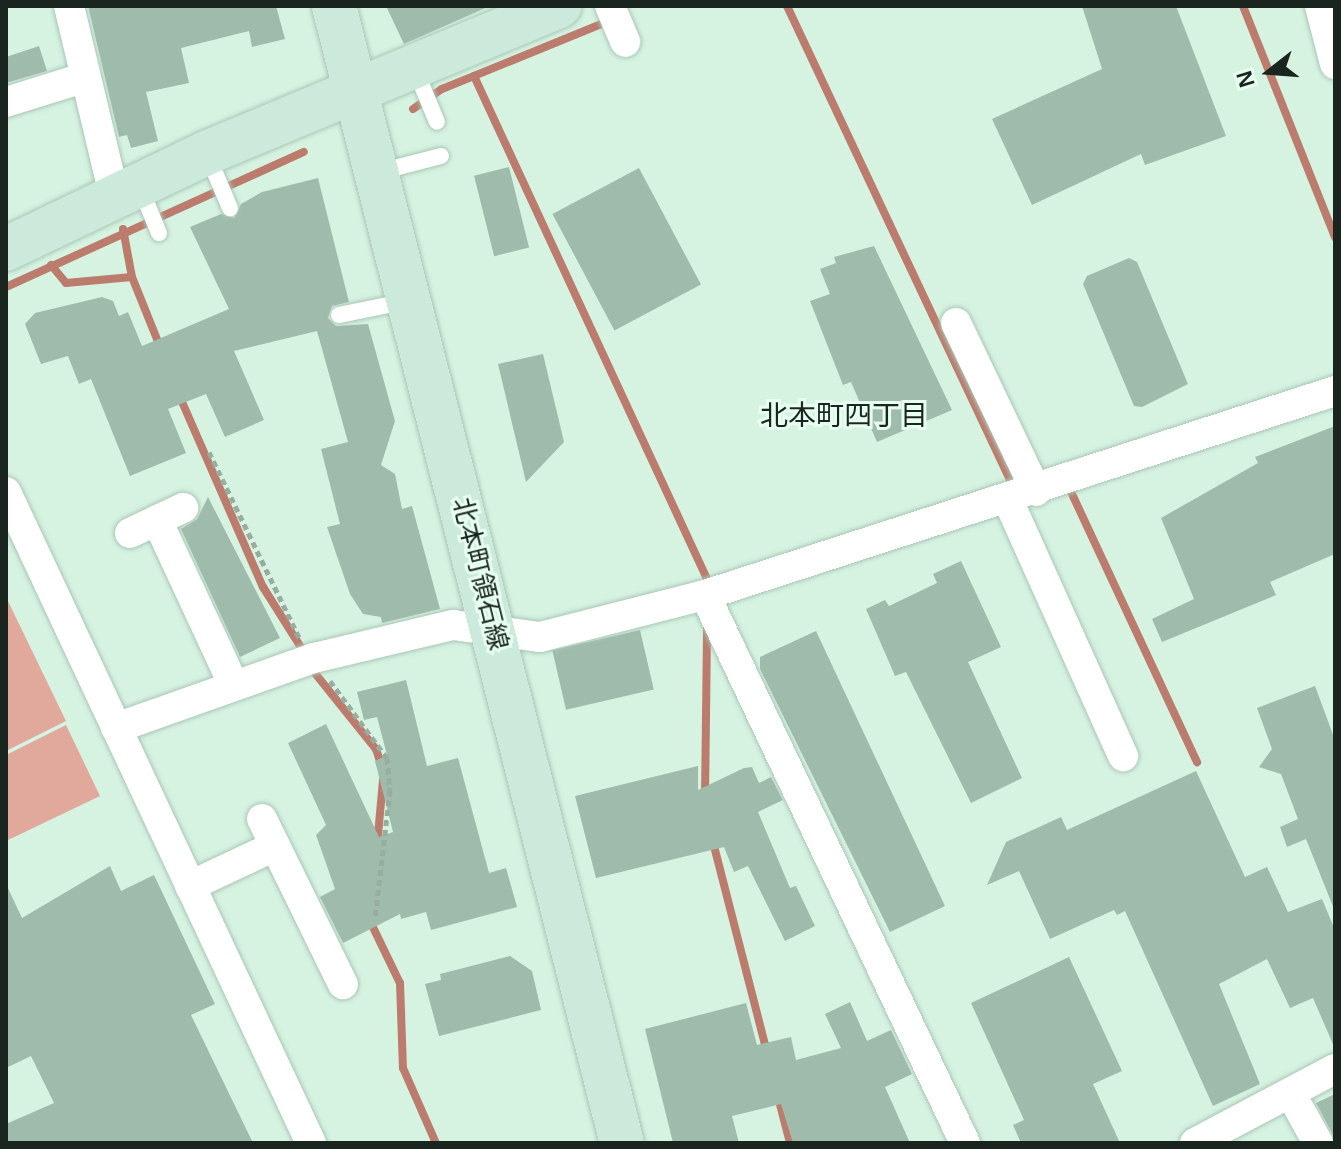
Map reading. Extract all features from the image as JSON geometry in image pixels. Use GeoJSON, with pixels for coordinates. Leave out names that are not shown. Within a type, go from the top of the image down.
{"type":"FeatureCollection","features":[{"type":"Feature","properties":{"kind":"main road","name":"北本町領石線"},"geometry":{"type":"LineString","coordinates":[[334,6],[622,1143]]}},
{"type":"Feature","properties":{"kind":"main road"},"geometry":{"type":"LineString","coordinates":[[6,249],[210,163],[356,90],[418,76],[560,6]]}},
{"type":"Feature","properties":{"kind":"street"},"geometry":{"type":"LineString","coordinates":[[69,6],[83,78],[133,195]]}},
{"type":"Feature","properties":{"kind":"street"},"geometry":{"type":"LineString","coordinates":[[610,6],[625,42]]}},
{"type":"Feature","properties":{"kind":"street"},"geometry":{"type":"LineString","coordinates":[[1320,6],[1335,64]]}},
{"type":"Feature","properties":{"kind":"street"},"geometry":{"type":"LineString","coordinates":[[6,102],[83,78]]}},
{"type":"Feature","properties":{"kind":"street"},"geometry":{"type":"LineString","coordinates":[[956,323],[1123,756]]}},
{"type":"Feature","properties":{"kind":"street"},"geometry":{"type":"LineString","coordinates":[[116,728],[314,658],[453,625],[540,637],[705,595],[1022,496],[1335,391]]}},
{"type":"Feature","properties":{"kind":"street"},"geometry":{"type":"LineString","coordinates":[[6,492],[311,1143]]}},
{"type":"Feature","properties":{"kind":"street"},"geometry":{"type":"LineString","coordinates":[[157,520],[234,686]]}},
{"type":"Feature","properties":{"kind":"street"},"geometry":{"type":"LineString","coordinates":[[705,595],[965,1143]]}},
{"type":"Feature","properties":{"kind":"street"},"geometry":{"type":"LineString","coordinates":[[190,886],[269,832],[343,984]]}},
{"type":"Feature","properties":{"kind":"street"},"geometry":{"type":"LineString","coordinates":[[1195,1143],[1292,1096],[1302,1083],[1335,1069]]}},
{"type":"Feature","properties":{"kind":"street"},"geometry":{"type":"LineString","coordinates":[[1292,1096],[1318,1143]]}},
{"type":"Feature","properties":{"kind":"lane"},"geometry":{"type":"LineString","coordinates":[[418,76],[437,122]]}},
{"type":"Feature","properties":{"kind":"lane"},"geometry":{"type":"LineString","coordinates":[[377,172],[441,156]]}},
{"type":"Feature","properties":{"kind":"lane"},"geometry":{"type":"LineString","coordinates":[[210,163],[230,208]]}},
{"type":"Feature","properties":{"kind":"lane"},"geometry":{"type":"LineString","coordinates":[[133,195],[159,233]]}},
{"type":"Feature","properties":{"kind":"lane"},"geometry":{"type":"LineString","coordinates":[[339,315],[410,300]]}},
{"type":"Feature","properties":{"kind":"shaded area"},"geometry":{"type":"Polygon","coordinates":[[[6,597],[66,721],[6,751],[6,597]]]}},
{"type":"Feature","properties":{"kind":"shaded area"},"geometry":{"type":"Polygon","coordinates":[[[66,725],[100,796],[6,841],[6,755],[66,725]]]}},
{"type":"Feature","properties":{"kind":"building"},"geometry":{"type":"Polygon","coordinates":[[[88,6],[276,6],[285,39],[252,47],[249,31],[181,48],[189,83],[146,92],[158,141],[131,148],[127,135],[119,137],[88,6]]]}},
{"type":"Feature","properties":{"kind":"building"},"geometry":{"type":"Polygon","coordinates":[[[386,6],[490,6],[404,44],[386,6]]]}},
{"type":"Feature","properties":{"kind":"building"},"geometry":{"type":"Polygon","coordinates":[[[1082,6],[1176,6],[1226,136],[1145,165],[1141,154],[1032,205],[992,119],[1102,69],[1082,6]]]}},
{"type":"Feature","properties":{"kind":"building"},"geometry":{"type":"Polygon","coordinates":[[[39,46],[47,71],[6,83],[6,57],[39,46]]]}},
{"type":"Feature","properties":{"kind":"building"},"geometry":{"type":"Polygon","coordinates":[[[509,167],[529,248],[494,256],[474,176],[509,167]]]}},
{"type":"Feature","properties":{"kind":"building"},"geometry":{"type":"Polygon","coordinates":[[[639,168],[701,285],[614,331],[552,214],[639,168]]]}},
{"type":"Feature","properties":{"kind":"building"},"geometry":{"type":"Polygon","coordinates":[[[318,178],[349,302],[332,306],[328,318],[336,326],[368,324],[395,421],[381,465],[395,474],[402,509],[412,506],[440,609],[382,623],[381,617],[363,614],[350,594],[327,527],[340,524],[321,449],[348,442],[317,331],[234,351],[264,420],[225,437],[206,394],[168,409],[186,453],[130,476],[91,379],[79,384],[68,356],[41,364],[25,324],[35,313],[102,297],[113,301],[119,316],[128,312],[142,346],[229,309],[190,227],[221,214],[234,218],[241,204],[262,192],[318,178]]]}},
{"type":"Feature","properties":{"kind":"building"},"geometry":{"type":"Polygon","coordinates":[[[874,246],[952,410],[877,442],[851,382],[843,385],[810,301],[830,294],[820,269],[836,263],[834,257],[874,246]]]}},
{"type":"Feature","properties":{"kind":"building"},"geometry":{"type":"Polygon","coordinates":[[[1129,258],[1137,262],[1188,384],[1142,407],[1134,406],[1083,284],[1087,276],[1129,258]]]}},
{"type":"Feature","properties":{"kind":"building"},"geometry":{"type":"Polygon","coordinates":[[[543,354],[564,442],[526,482],[498,364],[543,354]]]}},
{"type":"Feature","properties":{"kind":"building"},"geometry":{"type":"Polygon","coordinates":[[[1335,426],[1335,554],[1270,582],[1276,595],[1162,642],[1152,619],[1194,599],[1161,518],[1258,463],[1255,457],[1335,426]]]}},
{"type":"Feature","properties":{"kind":"building"},"geometry":{"type":"Polygon","coordinates":[[[208,497],[280,638],[240,657],[181,529],[197,519],[208,497]]]}},
{"type":"Feature","properties":{"kind":"building"},"geometry":{"type":"Polygon","coordinates":[[[961,561],[1001,647],[968,662],[1022,778],[971,803],[906,672],[895,676],[866,609],[885,600],[889,606],[937,583],[933,574],[961,561]]]}},
{"type":"Feature","properties":{"kind":"building"},"geometry":{"type":"Polygon","coordinates":[[[640,630],[654,689],[566,710],[552,650],[640,630]]]}},
{"type":"Feature","properties":{"kind":"building"},"geometry":{"type":"Polygon","coordinates":[[[816,631],[945,906],[890,932],[760,669],[760,657],[816,631]]]}},
{"type":"Feature","properties":{"kind":"building"},"geometry":{"type":"Polygon","coordinates":[[[406,680],[427,766],[458,758],[489,873],[506,868],[517,907],[431,930],[426,912],[401,919],[400,914],[343,943],[320,897],[335,889],[316,835],[326,825],[288,743],[326,724],[379,837],[393,832],[375,761],[387,755],[377,717],[364,720],[357,692],[406,680]]]}},
{"type":"Feature","properties":{"kind":"building"},"geometry":{"type":"Polygon","coordinates":[[[1315,686],[1335,740],[1334,909],[1306,839],[1287,847],[1280,827],[1298,819],[1281,774],[1259,767],[1272,749],[1257,708],[1315,686]]]}},
{"type":"Feature","properties":{"kind":"building"},"geometry":{"type":"Polygon","coordinates":[[[698,766],[698,790],[744,768],[752,767],[759,783],[771,777],[783,800],[758,812],[790,888],[796,886],[815,926],[785,941],[748,866],[734,872],[724,847],[596,878],[575,796],[698,766]]]}},
{"type":"Feature","properties":{"kind":"building"},"geometry":{"type":"Polygon","coordinates":[[[1196,771],[1245,877],[1267,867],[1288,912],[1322,899],[1335,930],[1335,1049],[1313,998],[1290,1008],[1267,959],[1219,984],[1260,1084],[1213,1106],[1125,911],[1117,915],[1114,910],[1050,939],[1019,871],[987,885],[1006,842],[1061,817],[1067,830],[1196,771]]]}},
{"type":"Feature","properties":{"kind":"building"},"geometry":{"type":"Polygon","coordinates":[[[110,866],[121,891],[154,875],[215,1004],[191,1015],[253,1143],[6,1143],[6,1124],[54,1103],[31,1056],[6,1068],[6,884],[22,918],[110,866]]]}},
{"type":"Feature","properties":{"kind":"building"},"geometry":{"type":"Polygon","coordinates":[[[510,956],[532,971],[541,1010],[439,1036],[425,984],[441,980],[440,974],[510,956]]]}},
{"type":"Feature","properties":{"kind":"building"},"geometry":{"type":"Polygon","coordinates":[[[1069,957],[1122,1071],[1093,1084],[1120,1143],[1021,1143],[1013,1125],[1024,1120],[971,1003],[1069,957]]]}},
{"type":"Feature","properties":{"kind":"building"},"geometry":{"type":"Polygon","coordinates":[[[850,1002],[867,1041],[891,1030],[912,1074],[885,1087],[910,1143],[793,1143],[781,1104],[732,1116],[739,1143],[673,1143],[645,1029],[746,1003],[757,1045],[791,1037],[796,1060],[841,1048],[825,1014],[850,1002]]]}},
{"type":"Feature","properties":{"kind":"building"},"geometry":{"type":"Polygon","coordinates":[[[1335,1094],[1335,1139],[1316,1103],[1335,1094]]]}},
{"type":"Feature","properties":{"kind":"waterway"},"geometry":{"type":"LineString","coordinates":[[787,6],[1010,480]]}},
{"type":"Feature","properties":{"kind":"waterway"},"geometry":{"type":"LineString","coordinates":[[1243,6],[1335,237]]}},
{"type":"Feature","properties":{"kind":"waterway"},"geometry":{"type":"LineString","coordinates":[[413,109],[442,89],[609,21]]}},
{"type":"Feature","properties":{"kind":"waterway"},"geometry":{"type":"LineString","coordinates":[[474,76],[708,581]]}},
{"type":"Feature","properties":{"kind":"waterway"},"geometry":{"type":"LineString","coordinates":[[6,287],[304,152]]}},
{"type":"Feature","properties":{"kind":"waterway"},"geometry":{"type":"LineString","coordinates":[[123,229],[132,277]]}},
{"type":"Feature","properties":{"kind":"waterway"},"geometry":{"type":"LineString","coordinates":[[51,265],[66,283],[132,277],[161,349]]}},
{"type":"Feature","properties":{"kind":"waterway"},"geometry":{"type":"LineString","coordinates":[[179,395],[263,587],[302,649]]}},
{"type":"Feature","properties":{"kind":"waterway"},"geometry":{"type":"LineString","coordinates":[[1072,494],[1197,762]]}},
{"type":"Feature","properties":{"kind":"waterway"},"geometry":{"type":"LineString","coordinates":[[705,797],[707,627]]}},
{"type":"Feature","properties":{"kind":"waterway"},"geometry":{"type":"LineString","coordinates":[[314,672],[376,749],[382,767]]}},
{"type":"Feature","properties":{"kind":"waterway"},"geometry":{"type":"LineString","coordinates":[[377,846],[383,780]]}},
{"type":"Feature","properties":{"kind":"waterway"},"geometry":{"type":"LineString","coordinates":[[713,842],[767,1053]]}},
{"type":"Feature","properties":{"kind":"waterway"},"geometry":{"type":"LineString","coordinates":[[369,919],[400,983],[403,1068],[436,1143]]}},
{"type":"Feature","properties":{"kind":"waterway"},"geometry":{"type":"LineString","coordinates":[[777,1093],[790,1143]]}},
{"type":"Feature","properties":{"kind":"district","name":"北本町四丁目"},"geometry":{"type":"Point","coordinates":[844,416]}}]}
